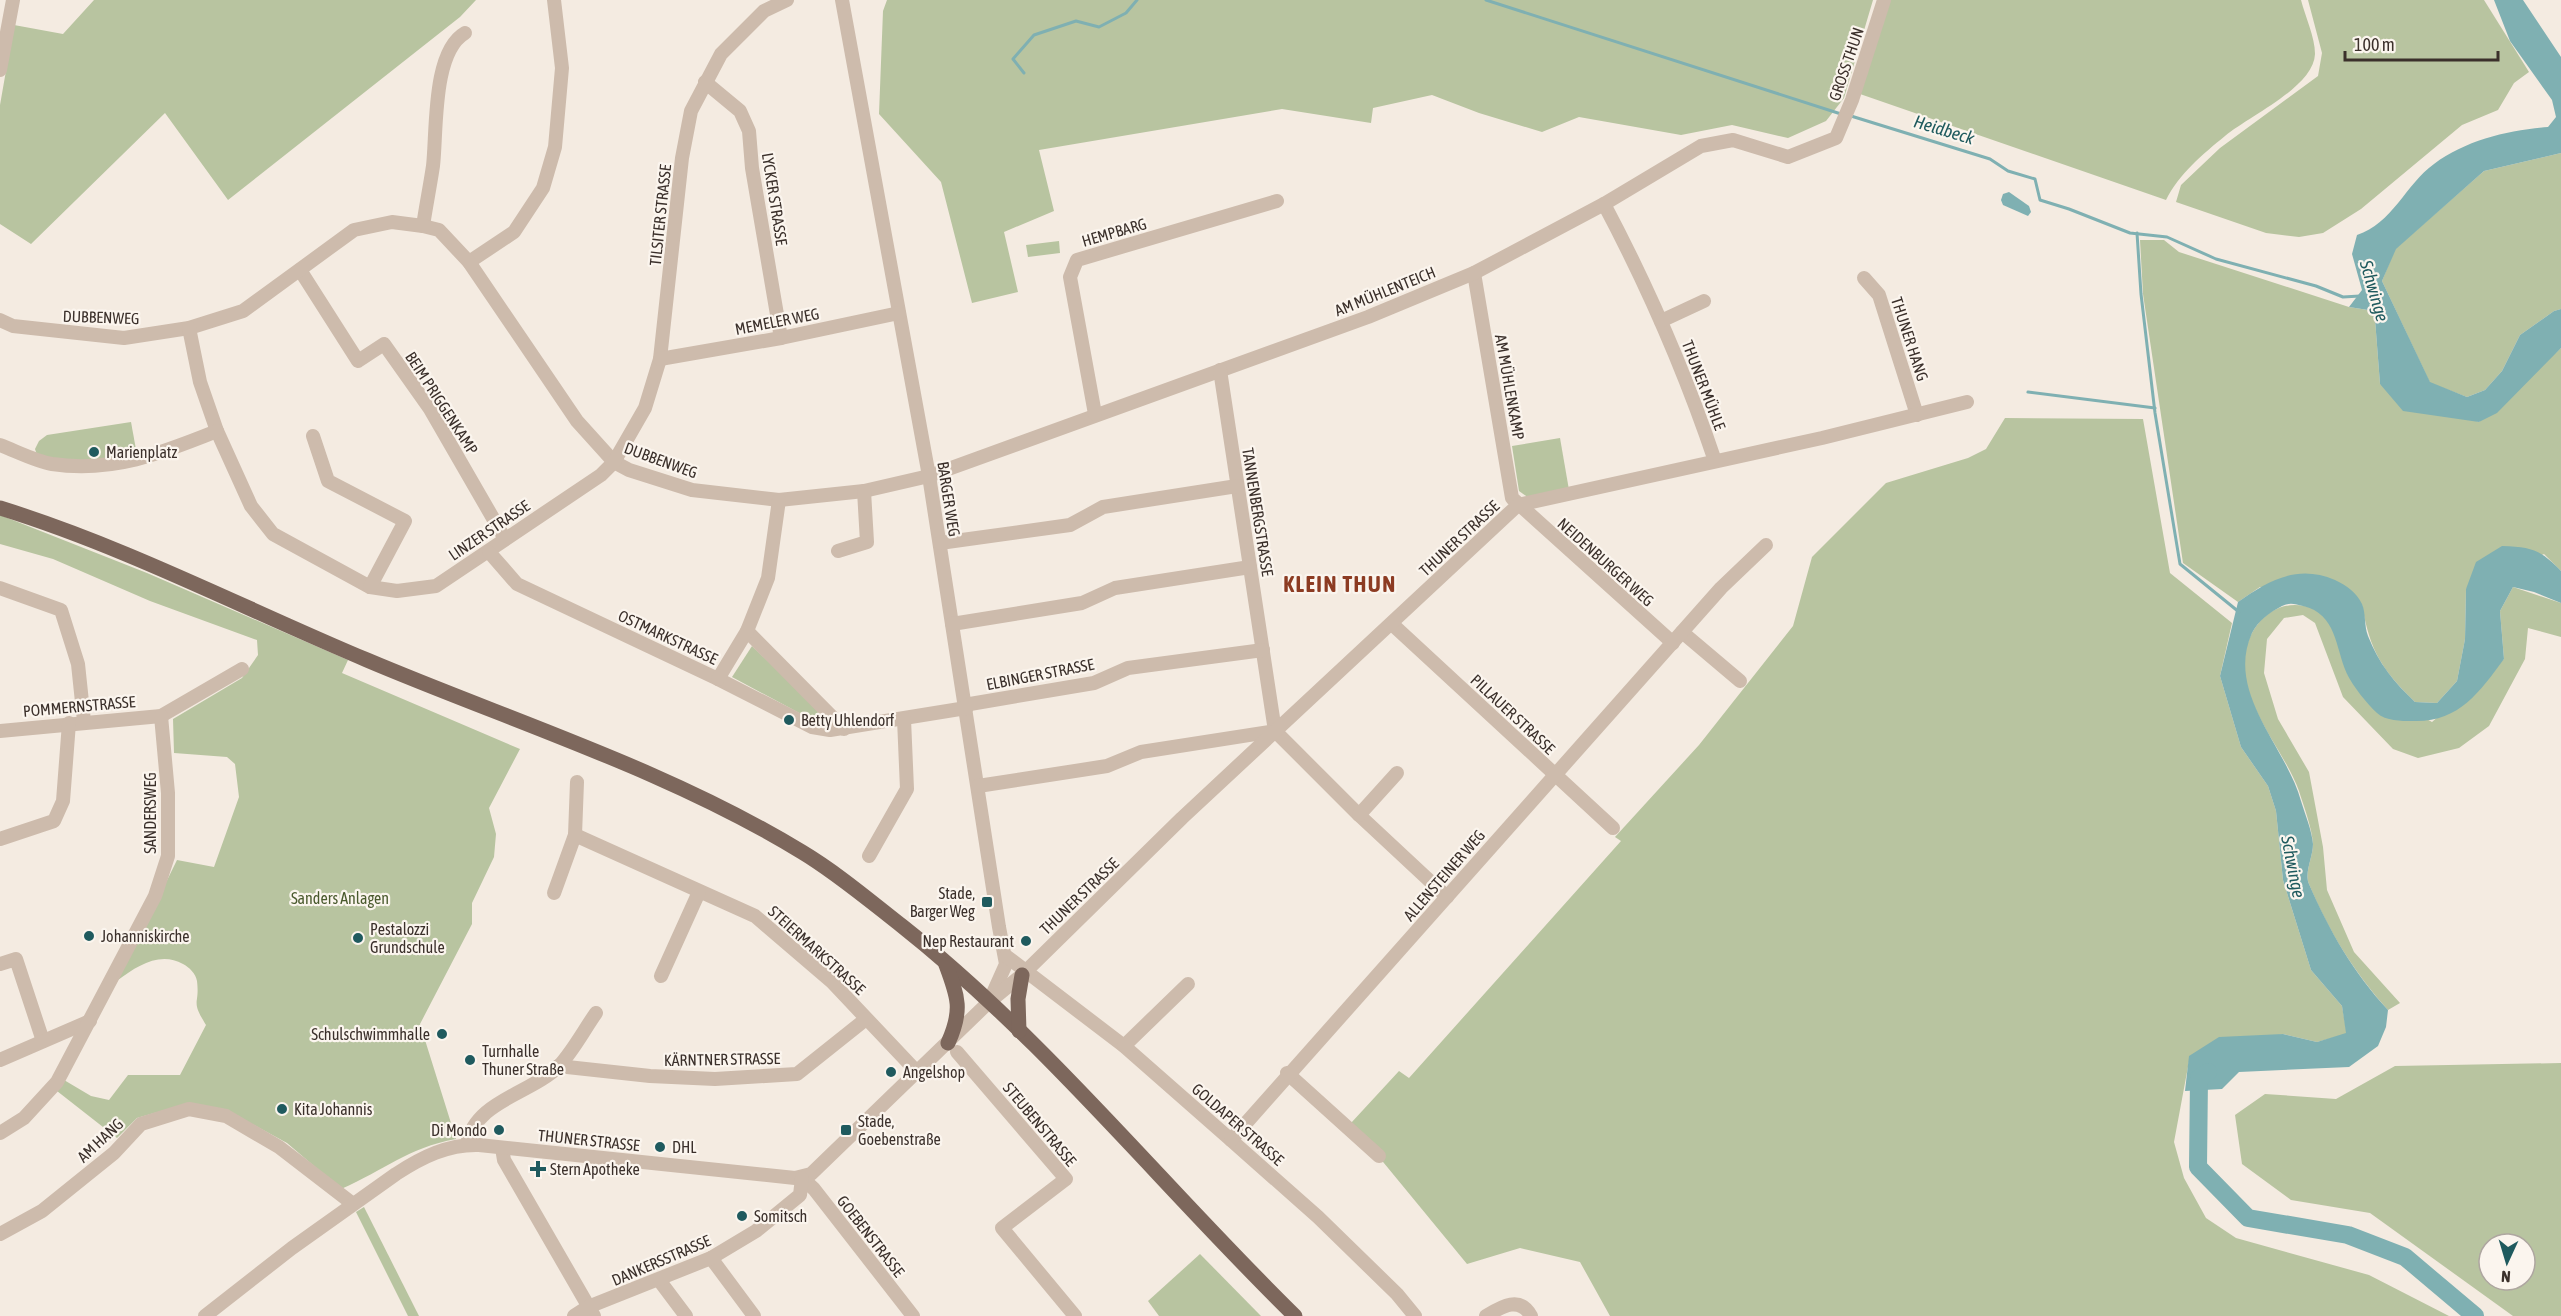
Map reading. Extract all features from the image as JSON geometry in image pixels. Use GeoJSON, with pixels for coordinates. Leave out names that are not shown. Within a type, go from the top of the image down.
{"type":"FeatureCollection","features":[{"type":"Feature","properties":{"kind":"main road"},"geometry":{"type":"LineString","coordinates":[[0,508],[98,543],[366,660],[649,775],[735,814],[805,854],[945,962],[989,1002],[1295,1316]]}},
{"type":"Feature","properties":{"kind":"main road"},"geometry":{"type":"LineString","coordinates":[[945,962],[959,1003],[953,1047]]}},
{"type":"Feature","properties":{"kind":"main road"},"geometry":{"type":"LineString","coordinates":[[1019,1031],[1018,999],[1024,973]]}},
{"type":"Feature","properties":{"kind":"street"},"geometry":{"type":"LineString","coordinates":[[0,70],[13,0]]}},
{"type":"Feature","properties":{"kind":"street"},"geometry":{"type":"LineString","coordinates":[[468,262],[514,232],[543,188],[555,147],[562,68],[554,0]]}},
{"type":"Feature","properties":{"kind":"street","name":"TILSITER STRASSE"},"geometry":{"type":"LineString","coordinates":[[614,462],[645,408],[660,359],[682,158],[691,111],[721,54],[764,12],[787,0]]}},
{"type":"Feature","properties":{"kind":"street","name":"BARGER WEG"},"geometry":{"type":"LineString","coordinates":[[842,0],[929,476],[999,927],[1006,957]]}},
{"type":"Feature","properties":{"kind":"street","name":"GROSS THUN"},"geometry":{"type":"LineString","coordinates":[[1836,138],[1852,100],[1884,0]]}},
{"type":"Feature","properties":{"kind":"street"},"geometry":{"type":"LineString","coordinates":[[423,226],[433,165],[439,84],[448,52],[459,36],[465,33]]}},
{"type":"Feature","properties":{"kind":"street","name":"LYCKER STRASSE"},"geometry":{"type":"LineString","coordinates":[[705,82],[740,111],[749,131],[752,168],[781,338]]}},
{"type":"Feature","properties":{"kind":"street","name":"AM MÜHLENTEICH"},"geometry":{"type":"LineString","coordinates":[[929,476],[1368,317],[1474,273],[1604,204],[1701,146],[1733,140],[1788,156],[1836,138]]}},
{"type":"Feature","properties":{"kind":"street","name":"HEMPBARG"},"geometry":{"type":"LineString","coordinates":[[1095,414],[1070,277],[1077,260],[1276,201]]}},
{"type":"Feature","properties":{"kind":"street","name":"THUNER MÜHLE"},"geometry":{"type":"LineString","coordinates":[[1604,204],[1661,321],[1699,414],[1715,461]]}},
{"type":"Feature","properties":{"kind":"street","name":"DUBBENWEG"},"geometry":{"type":"LineString","coordinates":[[0,320],[12,326],[124,338],[189,328],[243,311],[354,230],[392,222],[423,226],[439,230],[468,262],[577,421],[614,462],[629,470],[692,490],[779,500],[864,490],[929,476]]}},
{"type":"Feature","properties":{"kind":"street","name":"BEIM PRIGGENKAMP"},"geometry":{"type":"LineString","coordinates":[[300,270],[358,361],[384,344],[430,409],[505,539]]}},
{"type":"Feature","properties":{"kind":"street","name":"AM MÜHLENKAMP"},"geometry":{"type":"LineString","coordinates":[[1474,273],[1512,498],[1518,505]]}},
{"type":"Feature","properties":{"kind":"street","name":"THUNER HANG"},"geometry":{"type":"LineString","coordinates":[[1864,278],[1879,295],[1917,415]]}},
{"type":"Feature","properties":{"kind":"street"},"geometry":{"type":"LineString","coordinates":[[1661,321],[1704,301]]}},
{"type":"Feature","properties":{"kind":"street","name":"MEMELER WEG"},"geometry":{"type":"LineString","coordinates":[[660,359],[781,338],[899,313]]}},
{"type":"Feature","properties":{"kind":"street","name":"LINZER STRASSE"},"geometry":{"type":"LineString","coordinates":[[189,328],[200,382],[217,431],[251,506],[273,534],[370,586],[397,591],[436,586],[601,475],[614,462]]}},
{"type":"Feature","properties":{"kind":"street","name":"TANNENBERGSTRASSE"},"geometry":{"type":"LineString","coordinates":[[1220,369],[1275,731]]}},
{"type":"Feature","properties":{"kind":"street","name":"THUNER STRASSE"},"geometry":{"type":"LineString","coordinates":[[205,1316],[223,1300],[353,1204],[414,1162],[450,1147],[467,1145],[502,1148],[802,1178],[811,1174],[918,1072],[953,1047],[989,1002],[1024,973],[1275,731],[1518,505],[1967,402]]}},
{"type":"Feature","properties":{"kind":"street"},"geometry":{"type":"LineString","coordinates":[[0,445],[51,464],[103,467],[154,457],[217,431]]}},
{"type":"Feature","properties":{"kind":"street"},"geometry":{"type":"LineString","coordinates":[[313,436],[328,481],[405,521],[370,586]]}},
{"type":"Feature","properties":{"kind":"street"},"geometry":{"type":"LineString","coordinates":[[940,543],[1070,525],[1103,507],[1237,486]]}},
{"type":"Feature","properties":{"kind":"street"},"geometry":{"type":"LineString","coordinates":[[838,551],[867,542],[864,490]]}},
{"type":"Feature","properties":{"kind":"street"},"geometry":{"type":"LineString","coordinates":[[718,679],[747,630],[768,578],[779,500]]}},
{"type":"Feature","properties":{"kind":"street","name":"NEIDENBURGER WEG"},"geometry":{"type":"LineString","coordinates":[[1518,505],[1672,643]]}},
{"type":"Feature","properties":{"kind":"street","name":"ALLENSTEINER WEG"},"geometry":{"type":"LineString","coordinates":[[1231,1140],[1287,1073],[1326,1036],[1721,588],[1766,545]]}},
{"type":"Feature","properties":{"kind":"street","name":"OSTMARKSTRASSE"},"geometry":{"type":"LineString","coordinates":[[489,552],[517,584],[718,679],[812,727],[844,729],[966,708]]}},
{"type":"Feature","properties":{"kind":"street"},"geometry":{"type":"LineString","coordinates":[[952,624],[1082,603],[1115,588],[1250,567]]}},
{"type":"Feature","properties":{"kind":"street"},"geometry":{"type":"LineString","coordinates":[[0,588],[61,610],[78,664],[84,721]]}},
{"type":"Feature","properties":{"kind":"street","name":"PILLAUER STRASSE"},"geometry":{"type":"LineString","coordinates":[[1392,624],[1612,828]]}},
{"type":"Feature","properties":{"kind":"street"},"geometry":{"type":"LineString","coordinates":[[747,630],[844,729]]}},
{"type":"Feature","properties":{"kind":"street"},"geometry":{"type":"LineString","coordinates":[[1682,632],[1740,681]]}},
{"type":"Feature","properties":{"kind":"street","name":"ELBINGER STRASSE"},"geometry":{"type":"LineString","coordinates":[[966,708],[970,704],[1094,683],[1128,668],[1263,650]]}},
{"type":"Feature","properties":{"kind":"street"},"geometry":{"type":"LineString","coordinates":[[161,716],[242,669]]}},
{"type":"Feature","properties":{"kind":"street","name":"POMMERNSTRASSE"},"geometry":{"type":"LineString","coordinates":[[0,730],[161,716]]}},
{"type":"Feature","properties":{"kind":"street","name":"SANDERSWEG"},"geometry":{"type":"LineString","coordinates":[[0,1133],[24,1118],[54,1086],[154,896],[168,856],[168,793],[161,716]]}},
{"type":"Feature","properties":{"kind":"street"},"geometry":{"type":"LineString","coordinates":[[869,856],[907,789],[904,719]]}},
{"type":"Feature","properties":{"kind":"street"},"geometry":{"type":"LineString","coordinates":[[0,839],[54,821],[63,801],[69,723]]}},
{"type":"Feature","properties":{"kind":"street"},"geometry":{"type":"LineString","coordinates":[[978,786],[1107,766],[1141,752],[1275,731],[1359,815],[1447,897]]}},
{"type":"Feature","properties":{"kind":"street"},"geometry":{"type":"LineString","coordinates":[[1359,815],[1397,773]]}},
{"type":"Feature","properties":{"kind":"street"},"geometry":{"type":"LineString","coordinates":[[554,892],[575,835],[577,782]]}},
{"type":"Feature","properties":{"kind":"street","name":"STEIERMARKSTRASSE"},"geometry":{"type":"LineString","coordinates":[[575,835],[755,916],[832,982],[918,1072]]}},
{"type":"Feature","properties":{"kind":"street"},"geometry":{"type":"LineString","coordinates":[[661,976],[699,892]]}},
{"type":"Feature","properties":{"kind":"street"},"geometry":{"type":"LineString","coordinates":[[989,1002],[1006,966],[1006,957]]}},
{"type":"Feature","properties":{"kind":"street","name":"GOLDAPER STRASSE"},"geometry":{"type":"LineString","coordinates":[[1006,957],[1024,973],[1124,1046],[1334,1233],[1397,1294],[1415,1316]]}},
{"type":"Feature","properties":{"kind":"street"},"geometry":{"type":"LineString","coordinates":[[0,964],[16,959],[43,1041]]}},
{"type":"Feature","properties":{"kind":"street"},"geometry":{"type":"LineString","coordinates":[[1124,1046],[1188,984]]}},
{"type":"Feature","properties":{"kind":"street"},"geometry":{"type":"LineString","coordinates":[[467,1145],[469,1132],[480,1116],[558,1066],[596,1013]]}},
{"type":"Feature","properties":{"kind":"street","name":"KÄRNTNER STRASSE"},"geometry":{"type":"LineString","coordinates":[[558,1066],[650,1076],[715,1079],[797,1074],[866,1019]]}},
{"type":"Feature","properties":{"kind":"street"},"geometry":{"type":"LineString","coordinates":[[0,1060],[90,1021]]}},
{"type":"Feature","properties":{"kind":"street","name":"STEUBENSTRASSE"},"geometry":{"type":"LineString","coordinates":[[953,1047],[1066,1179],[1002,1228],[1075,1316]]}},
{"type":"Feature","properties":{"kind":"street"},"geometry":{"type":"LineString","coordinates":[[1287,1073],[1379,1156]]}},
{"type":"Feature","properties":{"kind":"street","name":"AM HANG"},"geometry":{"type":"LineString","coordinates":[[0,1234],[42,1211],[114,1153],[141,1124],[189,1109],[225,1116],[279,1147],[353,1204]]}},
{"type":"Feature","properties":{"kind":"street"},"geometry":{"type":"LineString","coordinates":[[502,1148],[504,1160],[591,1311]]}},
{"type":"Feature","properties":{"kind":"street","name":"DANKERSSTRASSE"},"geometry":{"type":"LineString","coordinates":[[574,1316],[591,1311],[711,1258],[756,1231],[800,1194],[802,1178]]}},
{"type":"Feature","properties":{"kind":"street","name":"GOEBENSTRASSE"},"geometry":{"type":"LineString","coordinates":[[802,1178],[814,1189],[913,1316]]}},
{"type":"Feature","properties":{"kind":"street"},"geometry":{"type":"LineString","coordinates":[[711,1258],[754,1316]]}},
{"type":"Feature","properties":{"kind":"street"},"geometry":{"type":"LineString","coordinates":[[659,1280],[686,1316]]}},
{"type":"Feature","properties":{"kind":"street"},"geometry":{"type":"LineString","coordinates":[[1486,1316],[1512,1304],[1521,1305],[1531,1316]]}},
{"type":"Feature","properties":{"kind":"green space"},"geometry":{"type":"Polygon","coordinates":[[[94,0],[476,0],[460,17],[228,200],[165,113],[31,244],[0,224],[0,105],[14,25],[63,34],[94,0]]]}},
{"type":"Feature","properties":{"kind":"green space"},"geometry":{"type":"Polygon","coordinates":[[[887,0],[1873,0],[1844,98],[1826,121],[1788,138],[1732,125],[1681,135],[1579,117],[1542,132],[1479,113],[1432,95],[1373,108],[1371,123],[1282,109],[1039,150],[1054,211],[1004,232],[1018,292],[972,303],[941,182],[879,114],[883,11],[887,0]]]}},
{"type":"Feature","properties":{"kind":"green space"},"geometry":{"type":"Polygon","coordinates":[[[1888,0],[2301,0],[2312,34],[2315,54],[2312,66],[2304,78],[2279,100],[2236,128],[2208,150],[2185,173],[2166,200],[1860,94],[1888,0]]]}},
{"type":"Feature","properties":{"kind":"green space"},"geometry":{"type":"Polygon","coordinates":[[[2308,0],[2484,0],[2529,72],[2514,83],[2498,110],[2462,125],[2361,209],[2323,233],[2299,237],[2266,233],[2176,202],[2181,185],[2220,148],[2318,76],[2322,53],[2308,0]]]}},
{"type":"Feature","properties":{"kind":"green space"},"geometry":{"type":"Polygon","coordinates":[[[2561,153],[2561,309],[2554,311],[2520,335],[2502,371],[2485,390],[2467,397],[2430,383],[2382,281],[2395,249],[2484,171],[2561,153]]]}},
{"type":"Feature","properties":{"kind":"green space"},"geometry":{"type":"Polygon","coordinates":[[[2140,240],[2164,240],[2179,252],[2349,307],[2368,310],[2375,319],[2380,384],[2479,422],[2561,348],[2561,571],[2544,554],[2466,589],[2465,639],[2457,681],[2437,703],[2415,702],[2394,680],[2379,659],[2369,635],[2362,605],[2260,587],[2238,602],[2183,563],[2143,294],[2140,240]]]}},
{"type":"Feature","properties":{"kind":"green space"},"geometry":{"type":"Polygon","coordinates":[[[1059,241],[1060,253],[1028,257],[1026,245],[1059,241]]]}},
{"type":"Feature","properties":{"kind":"green space"},"geometry":{"type":"Polygon","coordinates":[[[2005,418],[2143,419],[2170,573],[2232,623],[2220,676],[2241,747],[2268,786],[2276,811],[2283,880],[2311,970],[2342,1006],[2347,1034],[2317,1042],[2283,1034],[2190,1056],[2174,1142],[2184,1178],[2206,1218],[2236,1238],[2369,1275],[2449,1316],[1610,1316],[1580,1262],[1520,1248],[1467,1264],[1351,1123],[1399,1071],[1409,1078],[1621,841],[1615,837],[1699,745],[1793,626],[1812,557],[1886,483],[1968,458],[1986,449],[2005,418]]]}},
{"type":"Feature","properties":{"kind":"green space"},"geometry":{"type":"Polygon","coordinates":[[[131,422],[137,455],[74,461],[37,455],[35,449],[39,441],[47,435],[131,422]]]}},
{"type":"Feature","properties":{"kind":"green space"},"geometry":{"type":"Polygon","coordinates":[[[1560,438],[1569,490],[1529,498],[1519,491],[1512,446],[1560,438]]]}},
{"type":"Feature","properties":{"kind":"green space","name":"Sanders Anlagen"},"geometry":{"type":"Polygon","coordinates":[[[0,515],[147,573],[348,660],[342,673],[520,749],[489,808],[496,834],[494,857],[472,903],[472,924],[420,1024],[456,1139],[410,1154],[341,1189],[287,1143],[228,1111],[189,1103],[137,1118],[117,1138],[57,1091],[64,1080],[91,1096],[109,1100],[128,1075],[180,1075],[206,1025],[197,1006],[196,978],[192,971],[183,964],[174,960],[157,960],[141,965],[118,980],[177,860],[214,867],[239,797],[235,764],[227,757],[174,753],[173,719],[242,678],[258,655],[257,640],[150,601],[53,559],[0,544],[0,515]]]}},
{"type":"Feature","properties":{"kind":"green space"},"geometry":{"type":"Polygon","coordinates":[[[2513,587],[2561,603],[2561,637],[2528,628],[2525,659],[2489,726],[2459,748],[2418,758],[2393,749],[2343,697],[2315,623],[2303,615],[2284,618],[2267,639],[2264,673],[2278,719],[2309,772],[2323,847],[2327,890],[2354,952],[2400,1003],[2388,1010],[2343,951],[2309,884],[2308,875],[2313,844],[2309,824],[2292,775],[2263,724],[2248,689],[2244,672],[2248,643],[2258,624],[2273,611],[2293,605],[2314,608],[2329,622],[2348,675],[2432,722],[2504,659],[2500,611],[2513,587]]]}},
{"type":"Feature","properties":{"kind":"green space"},"geometry":{"type":"Polygon","coordinates":[[[752,646],[817,708],[820,716],[816,722],[732,677],[752,646]]]}},
{"type":"Feature","properties":{"kind":"green space"},"geometry":{"type":"Polygon","coordinates":[[[2561,1063],[2561,1316],[2513,1316],[2480,1292],[2537,1292],[2537,1232],[2477,1232],[2477,1290],[2370,1213],[2291,1200],[2242,1164],[2235,1115],[2265,1094],[2336,1099],[2395,1066],[2561,1063]]]}},
{"type":"Feature","properties":{"kind":"green space"},"geometry":{"type":"Polygon","coordinates":[[[364,1207],[419,1316],[408,1316],[356,1212],[364,1207]]]}},
{"type":"Feature","properties":{"kind":"green space"},"geometry":{"type":"Polygon","coordinates":[[[1200,1254],[1261,1316],[1159,1316],[1148,1301],[1200,1254]]]}},
{"type":"Feature","properties":{"kind":"water"},"geometry":{"type":"Polygon","coordinates":[[[2494,0],[2523,0],[2561,57],[2561,153],[2484,171],[2396,249],[2382,281],[2430,382],[2467,397],[2485,390],[2502,371],[2520,335],[2554,311],[2561,309],[2561,348],[2497,413],[2479,422],[2403,411],[2380,384],[2375,319],[2368,310],[2349,307],[2362,290],[2352,254],[2357,235],[2380,222],[2424,172],[2446,156],[2474,143],[2503,134],[2548,127],[2556,117],[2552,100],[2510,41],[2494,0]]]}},
{"type":"Feature","properties":{"kind":"water"},"geometry":{"type":"Polygon","coordinates":[[[2009,192],[2029,206],[2031,212],[2028,216],[2003,205],[2001,200],[2003,194],[2009,192]]]}},
{"type":"Feature","properties":{"kind":"water"},"geometry":{"type":"Polygon","coordinates":[[[2502,546],[2521,547],[2535,551],[2554,564],[2561,571],[2561,603],[2534,592],[2513,587],[2500,611],[2504,659],[2476,694],[2455,711],[2442,717],[2403,721],[2389,719],[2377,713],[2360,695],[2347,674],[2329,624],[2314,610],[2295,604],[2285,605],[2269,614],[2252,633],[2246,655],[2246,677],[2252,698],[2293,780],[2308,822],[2313,844],[2308,875],[2309,884],[2343,951],[2375,996],[2388,1010],[2386,1027],[2378,1046],[2349,1067],[2239,1072],[2222,1089],[2185,1091],[2189,1056],[2219,1037],[2283,1034],[2317,1042],[2346,1033],[2342,1006],[2311,970],[2283,880],[2276,811],[2268,786],[2241,747],[2220,676],[2238,602],[2273,581],[2296,574],[2321,575],[2335,580],[2351,590],[2360,600],[2368,636],[2382,664],[2394,680],[2415,702],[2437,703],[2457,681],[2465,639],[2466,589],[2476,562],[2502,546]]]}},
{"type":"Feature","properties":{"kind":"waterway"},"geometry":{"type":"LineString","coordinates":[[1024,73],[1013,59],[1034,35],[1076,21],[1099,27],[1126,13],[1137,0]]}},
{"type":"Feature","properties":{"kind":"waterway","name":"Heidbeck"},"geometry":{"type":"LineString","coordinates":[[1486,0],[1841,114]]}},
{"type":"Feature","properties":{"kind":"waterway","name":"Heidbeck"},"geometry":{"type":"LineString","coordinates":[[1851,116],[1990,159],[2008,171],[2035,179],[2040,200],[2130,233],[2167,237],[2216,259],[2316,286],[2343,297],[2360,296]]}},
{"type":"Feature","properties":{"kind":"waterway"},"geometry":{"type":"LineString","coordinates":[[2137,233],[2141,294],[2155,413],[2180,564],[2239,612]]}},
{"type":"Feature","properties":{"kind":"waterway"},"geometry":{"type":"LineString","coordinates":[[2028,392],[2155,408]]}},
{"type":"Feature","properties":{"kind":"waterway","name":"Schwinge"},"geometry":{"type":"LineString","coordinates":[[2208,1072],[2199,1078],[2198,1167],[2248,1218],[2348,1235],[2405,1257],[2475,1316]]}},
{"type":"Feature","properties":{"kind":"place","name":"Marienplatz"},"geometry":{"type":"Point","coordinates":[94,452]}},
{"type":"Feature","properties":{"kind":"place","name":"Betty Uhlendorf"},"geometry":{"type":"Point","coordinates":[789,720]}},
{"type":"Feature","properties":{"kind":"place","name":"Stade, Barger Weg"},"geometry":{"type":"Point","coordinates":[987,902]}},
{"type":"Feature","properties":{"kind":"place","name":"Johanniskirche"},"geometry":{"type":"Point","coordinates":[89,936]}},
{"type":"Feature","properties":{"kind":"place","name":"Pestalozzi Grundschule"},"geometry":{"type":"Point","coordinates":[358,938]}},
{"type":"Feature","properties":{"kind":"place","name":"Nep Restaurant"},"geometry":{"type":"Point","coordinates":[1026,941]}},
{"type":"Feature","properties":{"kind":"place","name":"Schulschwimmhalle"},"geometry":{"type":"Point","coordinates":[442,1034]}},
{"type":"Feature","properties":{"kind":"place","name":"Turnhalle Thuner Straße"},"geometry":{"type":"Point","coordinates":[470,1060]}},
{"type":"Feature","properties":{"kind":"place","name":"Angelshop"},"geometry":{"type":"Point","coordinates":[891,1072]}},
{"type":"Feature","properties":{"kind":"place","name":"Kita Johannis"},"geometry":{"type":"Point","coordinates":[282,1109]}},
{"type":"Feature","properties":{"kind":"place","name":"Di Mondo"},"geometry":{"type":"Point","coordinates":[499,1130]}},
{"type":"Feature","properties":{"kind":"place","name":"Stade, Goebenstraße"},"geometry":{"type":"Point","coordinates":[846,1130]}},
{"type":"Feature","properties":{"kind":"place","name":"DHL"},"geometry":{"type":"Point","coordinates":[660,1147]}},
{"type":"Feature","properties":{"kind":"place","name":"Stern Apotheke"},"geometry":{"type":"Point","coordinates":[538,1169]}},
{"type":"Feature","properties":{"kind":"place","name":"Somitsch"},"geometry":{"type":"Point","coordinates":[742,1216]}},
{"type":"Feature","properties":{"kind":"district","name":"KLEIN THUN"},"geometry":{"type":"Point","coordinates":[1340,584]}}]}
